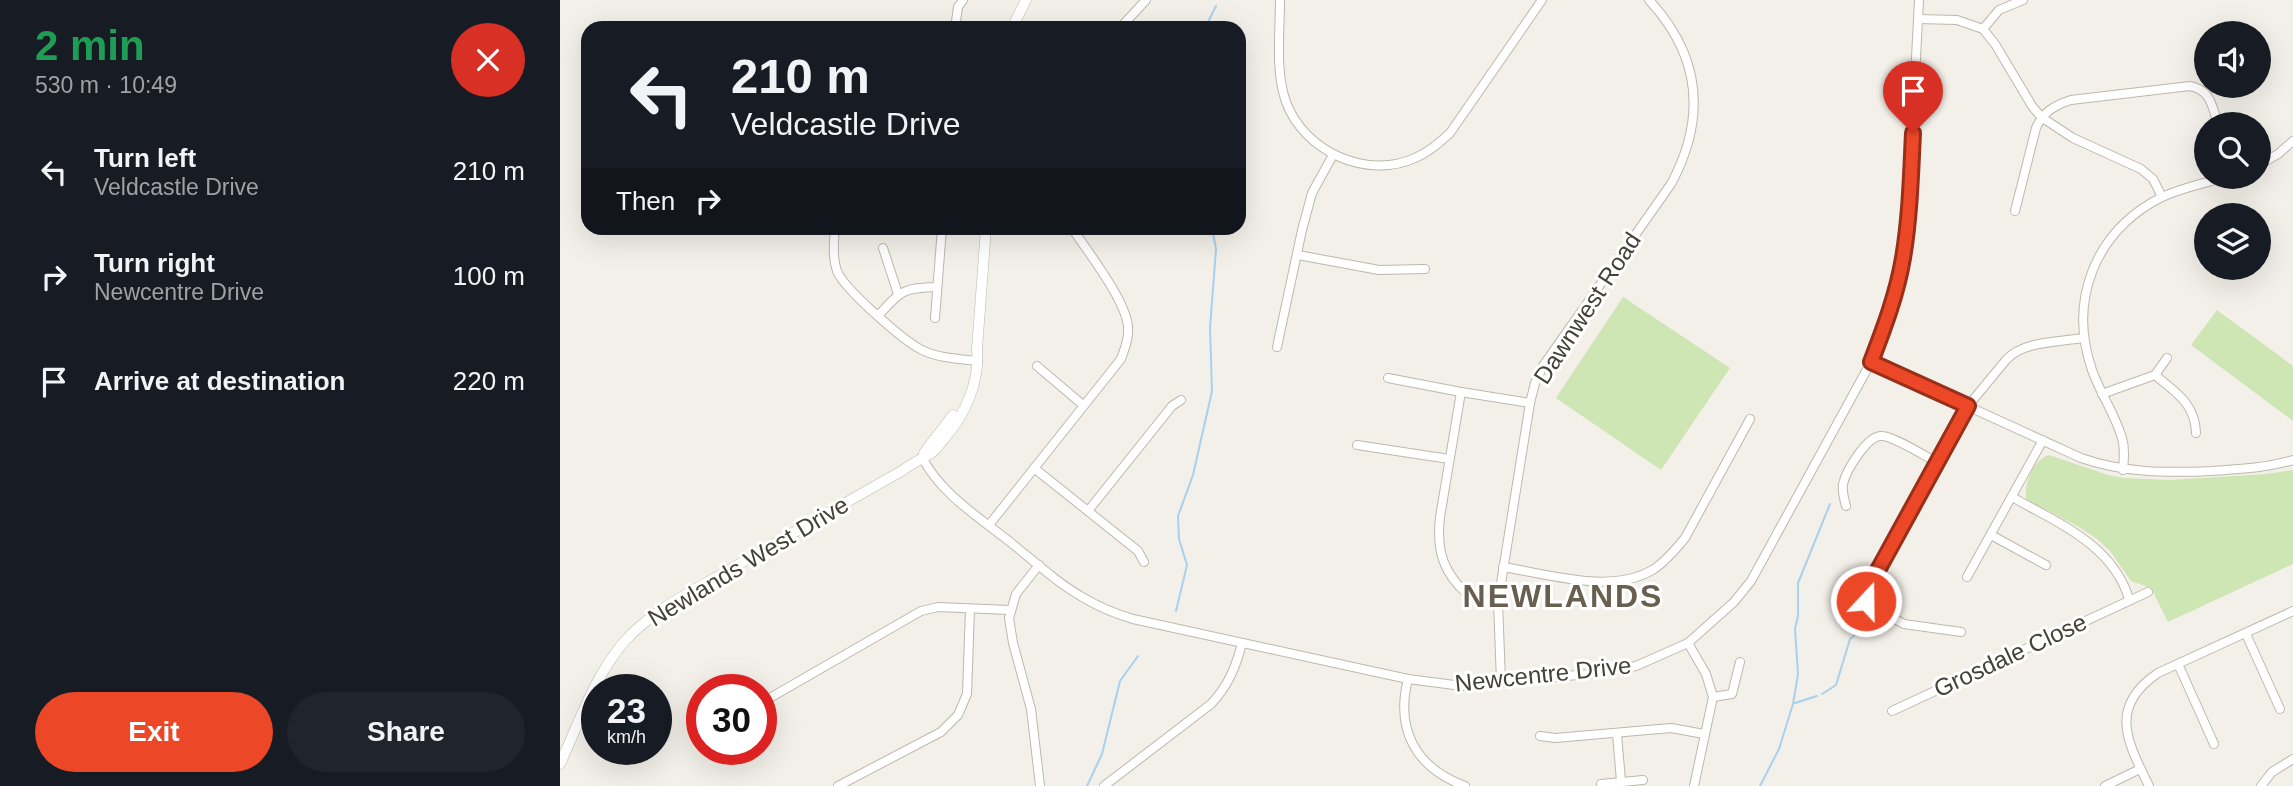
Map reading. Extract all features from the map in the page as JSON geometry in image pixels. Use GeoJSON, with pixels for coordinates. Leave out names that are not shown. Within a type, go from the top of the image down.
{"type":"FeatureCollection","features":[{"type":"Feature","properties":{"kind":"street"},"geometry":{"type":"LineString","coordinates":[[956,21],[958,7],[963,0]]}},
{"type":"Feature","properties":{"kind":"street"},"geometry":{"type":"LineString","coordinates":[[1016,21],[1026,0]]}},
{"type":"Feature","properties":{"kind":"street"},"geometry":{"type":"LineString","coordinates":[[1126,21],[1146,0]]}},
{"type":"Feature","properties":{"kind":"street"},"geometry":{"type":"LineString","coordinates":[[1280,0],[1281,76],[1286,102],[1304,132],[1318,146],[1356,163],[1377,165],[1412,160],[1430,150],[1450,133],[1542,0]]}},
{"type":"Feature","properties":{"kind":"street","name":"Dawnwest Road"},"geometry":{"type":"LineString","coordinates":[[1502,681],[1498,602],[1535,383],[1543,366],[1671,184],[1682,163],[1693,114],[1693,90],[1679,40],[1649,0]]}},
{"type":"Feature","properties":{"kind":"street","name":"Newcentre Drive"},"geometry":{"type":"LineString","coordinates":[[922,457],[943,486],[1039,565],[1083,598],[1122,616],[1408,679],[1462,686],[1588,674],[1636,666],[1688,643],[1734,602],[1751,581],[1871,362],[1887,319],[1897,286],[1907,232],[1919,0]]}},
{"type":"Feature","properties":{"kind":"street"},"geometry":{"type":"LineString","coordinates":[[1983,29],[1999,10],[2023,0]]}},
{"type":"Feature","properties":{"kind":"street"},"geometry":{"type":"LineString","coordinates":[[1918,19],[1956,20],[1983,29],[2041,117],[2073,138],[2141,169],[2153,179],[2162,197]]}},
{"type":"Feature","properties":{"kind":"street"},"geometry":{"type":"LineString","coordinates":[[2015,211],[2036,128],[2041,117],[2056,104],[2190,86],[2204,90],[2214,112]]}},
{"type":"Feature","properties":{"kind":"street"},"geometry":{"type":"LineString","coordinates":[[2271,158],[2293,141]]}},
{"type":"Feature","properties":{"kind":"street"},"geometry":{"type":"LineString","coordinates":[[1277,347],[1312,193],[1333,155]]}},
{"type":"Feature","properties":{"kind":"street"},"geometry":{"type":"LineString","coordinates":[[2123,470],[2122,438],[2092,371],[2083,338],[2084,301],[2088,282],[2106,246],[2129,219],[2162,197],[2194,187]]}},
{"type":"Feature","properties":{"kind":"street"},"geometry":{"type":"LineString","coordinates":[[835,235],[834,258],[838,274],[849,289],[920,349],[975,361]]}},
{"type":"Feature","properties":{"kind":"street"},"geometry":{"type":"LineString","coordinates":[[935,318],[941,235]]}},
{"type":"Feature","properties":{"kind":"street","name":"Newlands West Drive"},"geometry":{"type":"LineString","coordinates":[[560,764],[599,679],[615,653],[635,630],[671,604],[922,457],[961,402],[975,361],[985,235]]}},
{"type":"Feature","properties":{"kind":"street"},"geometry":{"type":"LineString","coordinates":[[989,525],[1121,359],[1125,348],[1128,329],[1123,307],[1077,235]]}},
{"type":"Feature","properties":{"kind":"street"},"geometry":{"type":"LineString","coordinates":[[883,248],[898,295]]}},
{"type":"Feature","properties":{"kind":"street"},"geometry":{"type":"LineString","coordinates":[[1298,255],[1379,270],[1425,269]]}},
{"type":"Feature","properties":{"kind":"street"},"geometry":{"type":"LineString","coordinates":[[879,315],[898,295],[908,289],[937,287]]}},
{"type":"Feature","properties":{"kind":"street"},"geometry":{"type":"LineString","coordinates":[[1961,632],[1900,623],[1869,605],[1866,592],[1968,406],[2012,354],[2023,348],[2083,338]]}},
{"type":"Feature","properties":{"kind":"street"},"geometry":{"type":"LineString","coordinates":[[2102,394],[2155,375],[2167,358]]}},
{"type":"Feature","properties":{"kind":"street"},"geometry":{"type":"LineString","coordinates":[[1871,362],[2081,458],[2123,470],[2176,472],[2254,468],[2293,460]]}},
{"type":"Feature","properties":{"kind":"street"},"geometry":{"type":"LineString","coordinates":[[1037,366],[1083,405]]}},
{"type":"Feature","properties":{"kind":"street"},"geometry":{"type":"LineString","coordinates":[[2155,375],[2187,403],[2193,412],[2196,433]]}},
{"type":"Feature","properties":{"kind":"street"},"geometry":{"type":"LineString","coordinates":[[1388,378],[1530,403]]}},
{"type":"Feature","properties":{"kind":"street"},"geometry":{"type":"LineString","coordinates":[[1461,392],[1438,536],[1443,562],[1465,592],[1473,597],[1498,602]]}},
{"type":"Feature","properties":{"kind":"street"},"geometry":{"type":"LineString","coordinates":[[1088,511],[1172,406],[1181,400]]}},
{"type":"Feature","properties":{"kind":"street"},"geometry":{"type":"LineString","coordinates":[[1503,567],[1594,582],[1618,581],[1654,569],[1685,538],[1750,419]]}},
{"type":"Feature","properties":{"kind":"street"},"geometry":{"type":"LineString","coordinates":[[1846,506],[1843,486],[1846,475],[1868,441],[1874,437],[1887,437],[1936,462]]}},
{"type":"Feature","properties":{"kind":"street"},"geometry":{"type":"LineString","coordinates":[[1966,577],[2043,440]]}},
{"type":"Feature","properties":{"kind":"street"},"geometry":{"type":"LineString","coordinates":[[1357,444],[1449,459]]}},
{"type":"Feature","properties":{"kind":"street"},"geometry":{"type":"LineString","coordinates":[[1034,468],[1138,551],[1144,562]]}},
{"type":"Feature","properties":{"kind":"street"},"geometry":{"type":"LineString","coordinates":[[2012,497],[2097,547],[2114,566],[2126,587],[2129,600]]}},
{"type":"Feature","properties":{"kind":"street"},"geometry":{"type":"LineString","coordinates":[[1991,535],[2046,565]]}},
{"type":"Feature","properties":{"kind":"street"},"geometry":{"type":"LineString","coordinates":[[1038,786],[1031,709],[1012,635],[1010,610],[1016,594],[1039,565]]}},
{"type":"Feature","properties":{"kind":"street","name":"Grosdale Close"},"geometry":{"type":"LineString","coordinates":[[1892,711],[2148,592]]}},
{"type":"Feature","properties":{"kind":"street"},"geometry":{"type":"LineString","coordinates":[[777,694],[921,611],[938,607],[1010,610]]}},
{"type":"Feature","properties":{"kind":"street"},"geometry":{"type":"LineString","coordinates":[[838,786],[941,732],[958,715],[967,694],[970,609]]}},
{"type":"Feature","properties":{"kind":"street"},"geometry":{"type":"LineString","coordinates":[[2149,786],[2126,732],[2128,706],[2132,696],[2144,682],[2158,673],[2293,611]]}},
{"type":"Feature","properties":{"kind":"street"},"geometry":{"type":"LineString","coordinates":[[2245,635],[2280,709]]}},
{"type":"Feature","properties":{"kind":"street"},"geometry":{"type":"LineString","coordinates":[[1104,786],[1211,704],[1233,672],[1242,643]]}},
{"type":"Feature","properties":{"kind":"street"},"geometry":{"type":"LineString","coordinates":[[1688,643],[1706,674],[1713,697],[1694,786]]}},
{"type":"Feature","properties":{"kind":"street"},"geometry":{"type":"LineString","coordinates":[[1713,697],[1732,694],[1740,662]]}},
{"type":"Feature","properties":{"kind":"street"},"geometry":{"type":"LineString","coordinates":[[2178,664],[2214,744]]}},
{"type":"Feature","properties":{"kind":"street"},"geometry":{"type":"LineString","coordinates":[[1408,679],[1403,709],[1405,725],[1413,746],[1427,764],[1441,775],[1465,786]]}},
{"type":"Feature","properties":{"kind":"street"},"geometry":{"type":"LineString","coordinates":[[1539,736],[1555,738],[1671,729],[1704,734]]}},
{"type":"Feature","properties":{"kind":"street"},"geometry":{"type":"LineString","coordinates":[[1617,734],[1621,781]]}},
{"type":"Feature","properties":{"kind":"street"},"geometry":{"type":"LineString","coordinates":[[2261,786],[2272,772],[2293,759]]}},
{"type":"Feature","properties":{"kind":"street"},"geometry":{"type":"LineString","coordinates":[[2105,786],[2140,769]]}},
{"type":"Feature","properties":{"kind":"street"},"geometry":{"type":"LineString","coordinates":[[1601,784],[1643,780]]}},
{"type":"Feature","properties":{"kind":"green space"},"geometry":{"type":"Polygon","coordinates":[[[1623,297],[1730,368],[1661,470],[1556,398],[1623,297]]]}},
{"type":"Feature","properties":{"kind":"green space"},"geometry":{"type":"Polygon","coordinates":[[[2217,310],[2293,366],[2293,421],[2191,345],[2217,310]]]}},
{"type":"Feature","properties":{"kind":"green space"},"geometry":{"type":"Polygon","coordinates":[[[2049,455],[2124,478],[2170,480],[2293,470],[2293,564],[2168,622],[2151,588],[2131,581],[2110,551],[2097,539],[2026,499],[2027,486],[2034,467],[2049,455]]]}},
{"type":"Feature","properties":{"kind":"waterway"},"geometry":{"type":"LineString","coordinates":[[1208,21],[1216,6]]}},
{"type":"Feature","properties":{"kind":"waterway"},"geometry":{"type":"LineString","coordinates":[[1176,611],[1187,565],[1179,539],[1178,516],[1193,475],[1212,391],[1210,328],[1216,249],[1213,235]]}},
{"type":"Feature","properties":{"kind":"waterway"},"geometry":{"type":"LineString","coordinates":[[1760,786],[1779,749],[1793,704],[1798,674],[1795,629],[1798,616],[1798,583],[1830,504]]}},
{"type":"Feature","properties":{"kind":"waterway"},"geometry":{"type":"LineString","coordinates":[[1822,694],[1836,685],[1850,639],[1873,620]]}},
{"type":"Feature","properties":{"kind":"waterway"},"geometry":{"type":"LineString","coordinates":[[1087,786],[1102,754],[1120,681],[1138,656]]}},
{"type":"Feature","properties":{"kind":"waterway"},"geometry":{"type":"LineString","coordinates":[[1795,703],[1817,696]]}},
{"type":"Feature","properties":{"kind":"district","name":"NEWLANDS"},"geometry":{"type":"Point","coordinates":[1563,596]}},
{"type":"Feature","properties":{"kind":"route"},"geometry":{"type":"LineString","coordinates":[[1866,601],[1866,592],[1968,406],[1871,362],[1887,319],[1903,258],[1913,133]]}}]}
